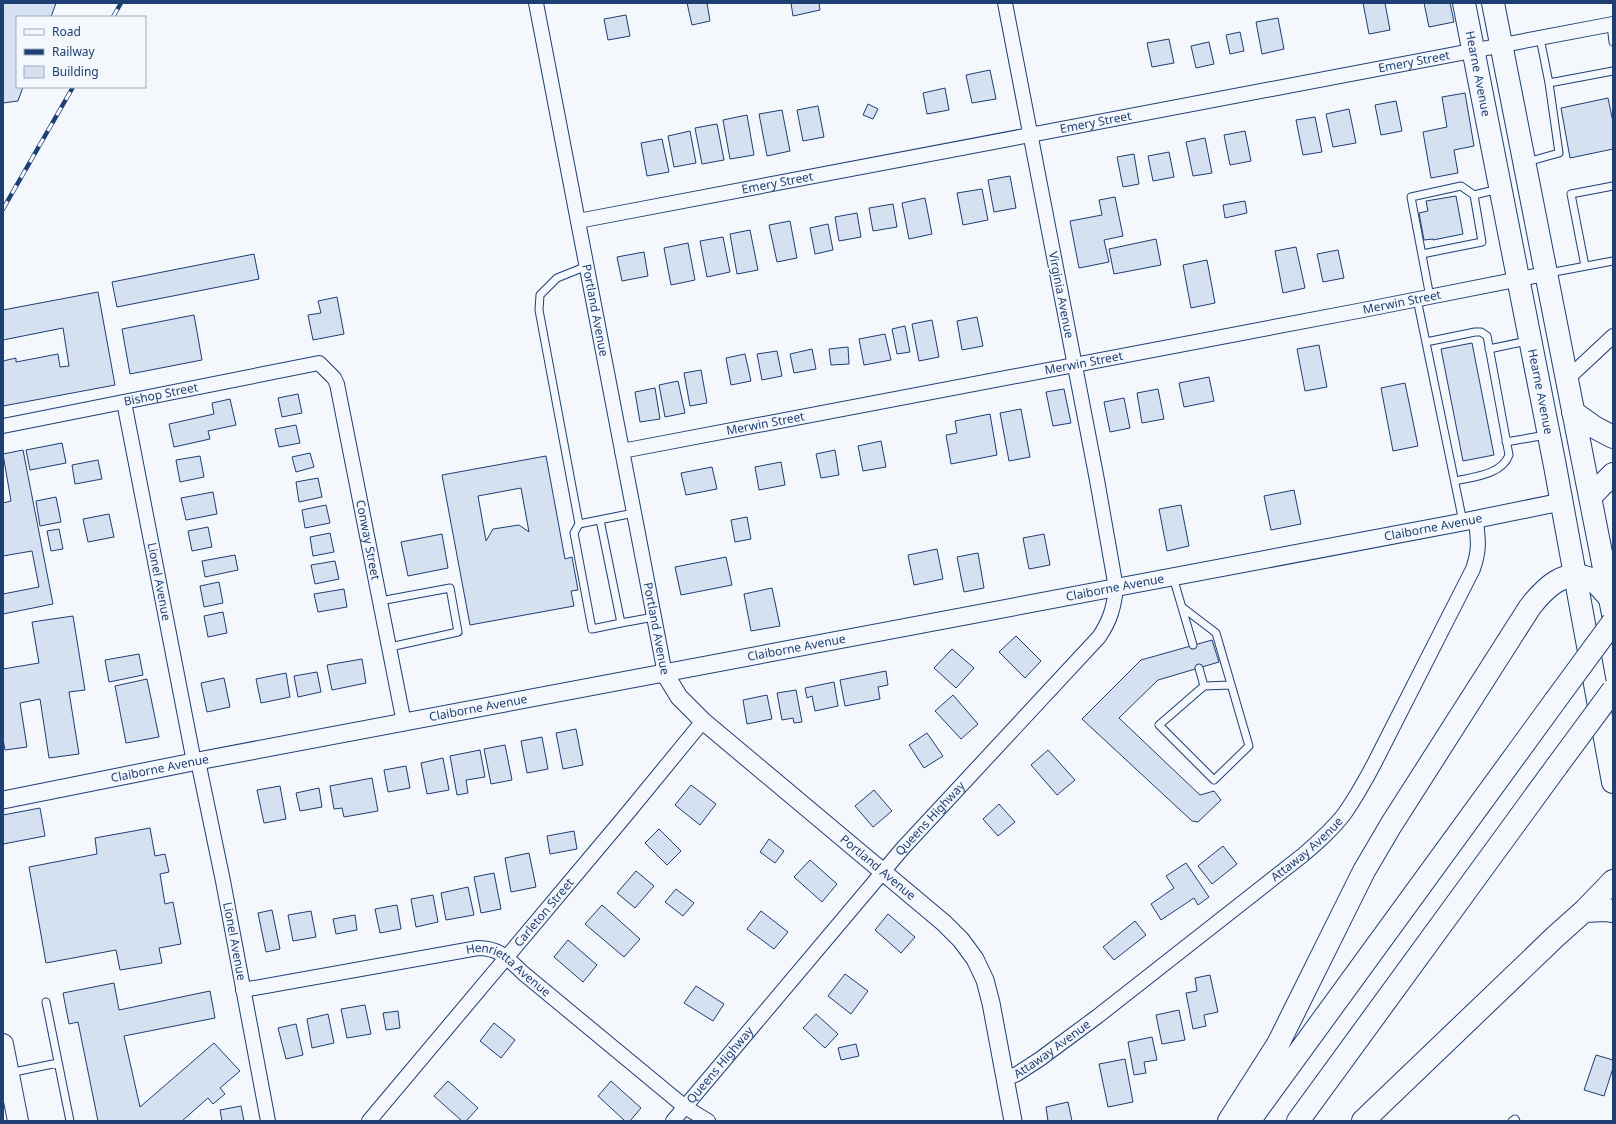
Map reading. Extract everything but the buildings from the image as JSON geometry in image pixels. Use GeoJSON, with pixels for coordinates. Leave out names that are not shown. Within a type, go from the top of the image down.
{"type":"FeatureCollection","features":[{"type":"Feature","properties":{"kind":"main road","name":"Hearne Avenue"},"geometry":{"type":"LineString","coordinates":[[1464,3],[1574,574],[1608,740],[1613,782]]}},
{"type":"Feature","properties":{"kind":"main road"},"geometry":{"type":"LineString","coordinates":[[1493,3],[1611,606]]}},
{"type":"Feature","properties":{"kind":"main road"},"geometry":{"type":"LineString","coordinates":[[1573,412],[1594,427],[1613,437]]}},
{"type":"Feature","properties":{"kind":"main road"},"geometry":{"type":"LineString","coordinates":[[1590,496],[1613,474]]}},
{"type":"Feature","properties":{"kind":"main road","name":"Claiborne Avenue"},"geometry":{"type":"LineString","coordinates":[[1561,502],[1590,496]]}},
{"type":"Feature","properties":{"kind":"main road"},"geometry":{"type":"LineString","coordinates":[[1229,1121],[1278,1044],[1364,871],[1391,824],[1530,607],[1541,593],[1555,582],[1574,574],[1590,579],[1611,606]]}},
{"type":"Feature","properties":{"kind":"main road"},"geometry":{"type":"LineString","coordinates":[[1249,1121],[1613,622]]}},
{"type":"Feature","properties":{"kind":"main road"},"geometry":{"type":"LineString","coordinates":[[1298,1121],[1613,690]]}},
{"type":"Feature","properties":{"kind":"main road"},"geometry":{"type":"LineString","coordinates":[[1363,1121],[1544,947],[1584,911],[1613,881]]}},
{"type":"Feature","properties":{"kind":"main road"},"geometry":{"type":"LineString","coordinates":[[1584,911],[1613,911]]}},
{"type":"Feature","properties":{"kind":"main road"},"geometry":{"type":"LineString","coordinates":[[3,1044],[6,1074],[18,1121]]}},
{"type":"Feature","properties":{"kind":"street","name":"Portland Avenue"},"geometry":{"type":"LineString","coordinates":[[536,3],[665,674],[679,697],[702,721],[944,923],[961,940],[975,959],[985,980],[991,1003],[1014,1121]]}},
{"type":"Feature","properties":{"kind":"street","name":"Virginia Avenue"},"geometry":{"type":"LineString","coordinates":[[1005,3],[1097,480],[1116,588]]}},
{"type":"Feature","properties":{"kind":"street","name":"Emery Street"},"geometry":{"type":"LineString","coordinates":[[578,221],[1612,24]]}},
{"type":"Feature","properties":{"kind":"street","name":"Merwin Street"},"geometry":{"type":"LineString","coordinates":[[622,451],[1075,366],[1545,274]]}},
{"type":"Feature","properties":{"kind":"street"},"geometry":{"type":"LineString","coordinates":[[1566,380],[1613,336]]}},
{"type":"Feature","properties":{"kind":"street","name":"Bishop Street"},"geometry":{"type":"LineString","coordinates":[[3,426],[319,364]]}},
{"type":"Feature","properties":{"kind":"street","name":"Conway Street"},"geometry":{"type":"LineString","coordinates":[[319,364],[334,378],[337,384],[404,723]]}},
{"type":"Feature","properties":{"kind":"street","name":"Lionel Avenue"},"geometry":{"type":"LineString","coordinates":[[124,402],[196,762],[223,881],[268,1121]]}},
{"type":"Feature","properties":{"kind":"street","name":"Claiborne Avenue"},"geometry":{"type":"LineString","coordinates":[[3,800],[196,762],[1469,521],[1561,502]]}},
{"type":"Feature","properties":{"kind":"street","name":"Attaway Avenue"},"geometry":{"type":"LineString","coordinates":[[1005,1079],[1017,1074],[1040,1059],[1092,1021],[1303,855],[1329,831],[1344,814],[1358,795],[1472,569],[1478,554],[1479,544],[1469,521]]}},
{"type":"Feature","properties":{"kind":"street","name":"Queens Highway"},"geometry":{"type":"LineString","coordinates":[[673,1121],[903,848],[1099,637],[1112,614],[1116,588]]}},
{"type":"Feature","properties":{"kind":"street","name":"Carleton Street"},"geometry":{"type":"LineString","coordinates":[[369,1121],[626,815],[702,721]]}},
{"type":"Feature","properties":{"kind":"street","name":"Henrietta Avenue"},"geometry":{"type":"LineString","coordinates":[[243,990],[478,948],[490,948],[500,953],[685,1107],[708,1121]]}},
{"type":"Feature","properties":{"kind":"lane"},"geometry":{"type":"LineString","coordinates":[[1612,24],[1613,42]]}},
{"type":"Feature","properties":{"kind":"lane"},"geometry":{"type":"LineString","coordinates":[[1524,163],[1559,152],[1549,83],[1540,38]]}},
{"type":"Feature","properties":{"kind":"lane"},"geometry":{"type":"LineString","coordinates":[[1549,83],[1613,70]]}},
{"type":"Feature","properties":{"kind":"lane"},"geometry":{"type":"LineString","coordinates":[[1422,254],[1482,242],[1474,195],[1461,186],[1411,197],[1422,254],[1426,342],[1454,481],[1469,521]]}},
{"type":"Feature","properties":{"kind":"lane"},"geometry":{"type":"LineString","coordinates":[[1585,266],[1571,194],[1613,186]]}},
{"type":"Feature","properties":{"kind":"lane"},"geometry":{"type":"LineString","coordinates":[[1474,195],[1500,188]]}},
{"type":"Feature","properties":{"kind":"lane"},"geometry":{"type":"LineString","coordinates":[[1545,274],[1613,261]]}},
{"type":"Feature","properties":{"kind":"lane"},"geometry":{"type":"LineString","coordinates":[[587,266],[557,278],[540,295],[539,310],[579,524],[574,533],[592,629],[654,616]]}},
{"type":"Feature","properties":{"kind":"lane"},"geometry":{"type":"LineString","coordinates":[[1426,342],[1475,332],[1481,332],[1487,336],[1509,455],[1502,465],[1490,473],[1454,481]]}},
{"type":"Feature","properties":{"kind":"lane"},"geometry":{"type":"LineString","coordinates":[[1489,349],[1530,341]]}},
{"type":"Feature","properties":{"kind":"lane"},"geometry":{"type":"LineString","coordinates":[[1506,442],[1548,434]]}},
{"type":"Feature","properties":{"kind":"lane"},"geometry":{"type":"LineString","coordinates":[[579,524],[634,513]]}},
{"type":"Feature","properties":{"kind":"lane"},"geometry":{"type":"LineString","coordinates":[[600,520],[621,623]]}},
{"type":"Feature","properties":{"kind":"lane"},"geometry":{"type":"LineString","coordinates":[[1173,577],[1192,645]]}},
{"type":"Feature","properties":{"kind":"lane"},"geometry":{"type":"LineString","coordinates":[[380,601],[450,588],[458,632],[390,647]]}},
{"type":"Feature","properties":{"kind":"lane"},"geometry":{"type":"LineString","coordinates":[[1182,607],[1216,633],[1249,746],[1214,780],[1160,725],[1204,686],[1231,685]]}},
{"type":"Feature","properties":{"kind":"lane"},"geometry":{"type":"LineString","coordinates":[[1199,668],[1204,686]]}},
{"type":"Feature","properties":{"kind":"lane"},"geometry":{"type":"LineString","coordinates":[[46,1002],[70,1121]]}},
{"type":"Feature","properties":{"kind":"lane"},"geometry":{"type":"LineString","coordinates":[[6,1074],[58,1064]]}},
{"type":"Feature","properties":{"kind":"lane"},"geometry":{"type":"LineString","coordinates":[[1512,1121],[1515,1119],[1516,1121]]}},
{"type":"Feature","properties":{"kind":"railway"},"geometry":{"type":"LineString","coordinates":[[114,16],[121,3]]}},
{"type":"Feature","properties":{"kind":"railway"},"geometry":{"type":"LineString","coordinates":[[3,209],[72,88]]}}]}
